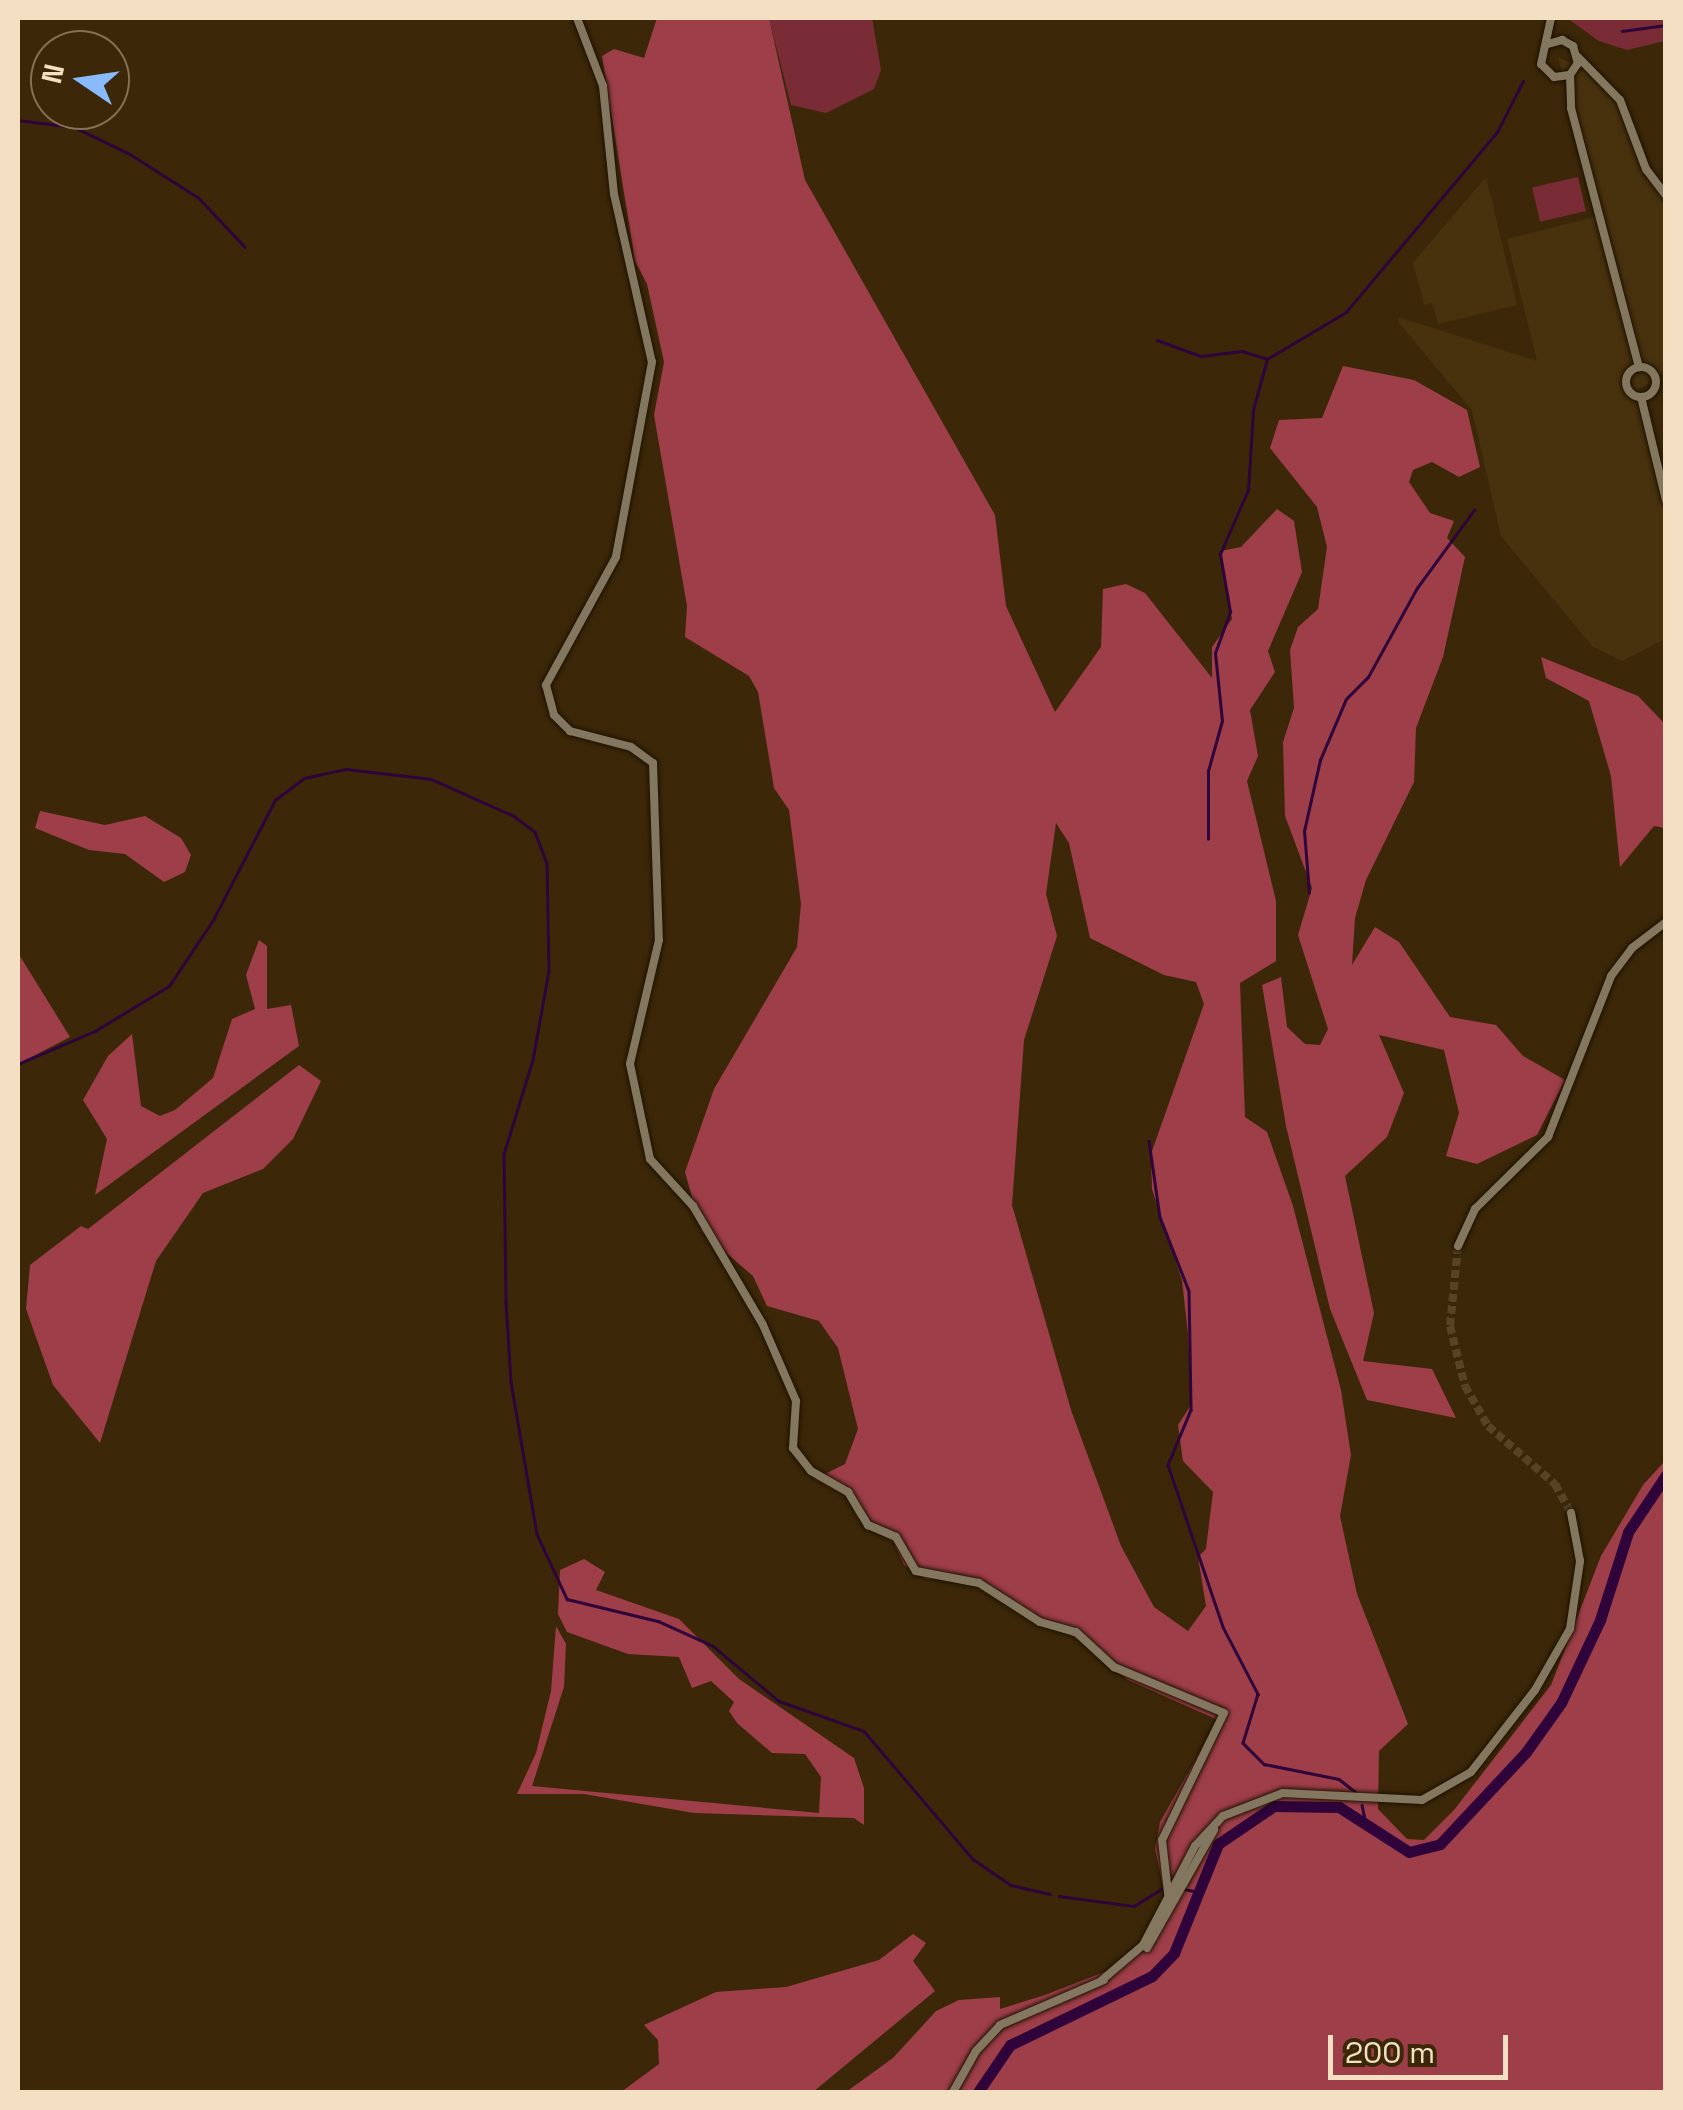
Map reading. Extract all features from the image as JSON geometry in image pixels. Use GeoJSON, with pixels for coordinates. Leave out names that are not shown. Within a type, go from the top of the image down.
{"type":"FeatureCollection","features":[{"type":"Feature","properties":{"kind":"street"},"geometry":{"type":"LineString","coordinates":[[577,18],[603,86],[614,194],[652,362],[616,557],[546,685],[554,715],[570,731],[631,747],[653,763],[658,940],[630,1064],[650,1158],[692,1206],[763,1325],[796,1400],[793,1448],[810,1471],[848,1492],[868,1526],[896,1537],[916,1570],[979,1583],[1040,1622],[1076,1632],[1114,1667],[1224,1714],[1165,1830],[1164,1860],[1172,1901]]}},
{"type":"Feature","properties":{"kind":"street"},"geometry":{"type":"LineString","coordinates":[[1551,18],[1562,40],[1599,76],[1630,117],[1646,169],[1666,196]]}},
{"type":"Feature","properties":{"kind":"street"},"geometry":{"type":"LineString","coordinates":[[1551,18],[1548,44],[1540,61],[1571,108]]}},
{"type":"Feature","properties":{"kind":"street"},"geometry":{"type":"LineString","coordinates":[[1548,44],[1562,40]]}},
{"type":"Feature","properties":{"kind":"street"},"geometry":{"type":"LineString","coordinates":[[1578,57],[1572,73],[1571,108],[1635,366],[1626,388],[1644,399]]}},
{"type":"Feature","properties":{"kind":"street"},"geometry":{"type":"LineString","coordinates":[[1554,78],[1572,73],[1599,76]]}},
{"type":"Feature","properties":{"kind":"street"},"geometry":{"type":"LineString","coordinates":[[1635,366],[1656,379],[1644,399],[1666,500]]}},
{"type":"Feature","properties":{"kind":"street"},"geometry":{"type":"LineString","coordinates":[[1458,1246],[1475,1208],[1548,1137],[1611,976],[1632,948],[1666,922]]}},
{"type":"Feature","properties":{"kind":"street"},"geometry":{"type":"LineString","coordinates":[[1172,1901],[1179,1871],[1202,1837],[1231,1812],[1283,1793],[1413,1802],[1464,1778],[1535,1690],[1570,1629],[1580,1561],[1572,1513]]}},
{"type":"Feature","properties":{"kind":"street"},"geometry":{"type":"LineString","coordinates":[[953,2092],[976,2050],[1000,2025],[1102,1980],[1143,1945],[1198,1854],[1231,1812]]}},
{"type":"Feature","properties":{"kind":"street"},"geometry":{"type":"LineString","coordinates":[[1169,1873],[1179,1871],[1198,1854]]}},
{"type":"Feature","properties":{"kind":"street"},"geometry":{"type":"LineString","coordinates":[[1164,1860],[1179,1871]]}},
{"type":"Feature","properties":{"kind":"shaded area"},"geometry":{"type":"Polygon","coordinates":[[[657,18],[769,18],[805,180],[995,515],[1006,606],[1055,712],[1101,647],[1103,589],[1126,584],[1145,593],[1212,678],[1212,647],[1232,619],[1221,551],[1241,547],[1277,509],[1294,521],[1302,572],[1268,651],[1275,672],[1250,710],[1258,756],[1247,781],[1276,901],[1276,961],[1240,983],[1245,1117],[1267,1132],[1293,1206],[1341,1390],[1351,1455],[1340,1516],[1357,1594],[1408,1724],[1379,1751],[1378,1809],[1407,1839],[1424,1840],[1454,1810],[1551,1685],[1601,1556],[1643,1485],[1665,1461],[1665,2092],[846,2092],[893,2058],[936,2011],[959,2000],[1000,1997],[1000,2009],[1045,1995],[1117,1967],[1142,1944],[1165,1895],[1155,1849],[1160,1822],[1218,1720],[1128,1680],[1081,1641],[983,1589],[962,1580],[926,1579],[904,1565],[894,1543],[857,1517],[847,1497],[815,1479],[845,1464],[858,1429],[838,1348],[819,1321],[767,1306],[753,1276],[702,1232],[685,1172],[714,1089],[797,947],[801,904],[789,810],[774,788],[758,692],[749,676],[685,637],[687,606],[654,415],[664,362],[647,284],[635,261],[602,56],[614,49],[644,58],[657,18]],[[1056,823],[1046,894],[1057,936],[1024,1040],[1012,1205],[1071,1410],[1121,1546],[1154,1607],[1188,1631],[1206,1606],[1198,1557],[1206,1549],[1213,1492],[1183,1461],[1178,1425],[1191,1405],[1188,1334],[1182,1280],[1152,1189],[1151,1154],[1204,1004],[1196,982],[1164,975],[1090,938],[1069,843],[1056,823]]]}},
{"type":"Feature","properties":{"kind":"shaded area"},"geometry":{"type":"Polygon","coordinates":[[[769,18],[872,18],[881,70],[874,89],[826,113],[791,105],[769,18]]]}},
{"type":"Feature","properties":{"kind":"shaded area"},"geometry":{"type":"Polygon","coordinates":[[[1567,18],[1665,18],[1665,41],[1627,50],[1599,41],[1567,18]]]}},
{"type":"Feature","properties":{"kind":"shaded area"},"geometry":{"type":"Polygon","coordinates":[[[1558,57],[1605,79],[1635,125],[1645,165],[1665,196],[1665,370],[1638,390],[1665,508],[1665,639],[1622,661],[1593,647],[1501,536],[1472,410],[1398,317],[1537,361],[1507,239],[1598,216],[1558,57]]]}},
{"type":"Feature","properties":{"kind":"shaded area"},"geometry":{"type":"Polygon","coordinates":[[[1486,177],[1517,305],[1438,324],[1432,303],[1424,305],[1413,263],[1486,177]]]}},
{"type":"Feature","properties":{"kind":"shaded area"},"geometry":{"type":"Polygon","coordinates":[[[1578,177],[1586,211],[1540,222],[1532,188],[1578,177]]]}},
{"type":"Feature","properties":{"kind":"shaded area"},"geometry":{"type":"Polygon","coordinates":[[[1343,366],[1414,380],[1467,410],[1480,467],[1459,477],[1432,462],[1413,470],[1409,482],[1430,513],[1454,521],[1447,538],[1465,557],[1443,657],[1416,728],[1414,782],[1366,880],[1355,918],[1352,965],[1375,927],[1399,942],[1450,1017],[1496,1025],[1523,1056],[1565,1080],[1537,1135],[1477,1164],[1446,1156],[1459,1113],[1444,1050],[1379,1035],[1404,1093],[1387,1137],[1345,1176],[1374,1313],[1363,1361],[1432,1369],[1456,1418],[1367,1400],[1330,1309],[1286,1126],[1262,985],[1281,977],[1287,1027],[1305,1044],[1320,1045],[1328,1029],[1298,935],[1312,888],[1285,816],[1283,742],[1294,708],[1290,650],[1298,627],[1318,609],[1327,547],[1317,507],[1270,448],[1279,420],[1322,418],[1343,366]]]}},
{"type":"Feature","properties":{"kind":"shaded area"},"geometry":{"type":"Polygon","coordinates":[[[1541,657],[1638,696],[1665,724],[1665,828],[1654,826],[1620,867],[1611,776],[1589,701],[1546,678],[1541,657]]]}},
{"type":"Feature","properties":{"kind":"shaded area"},"geometry":{"type":"Polygon","coordinates":[[[40,811],[105,825],[145,816],[181,838],[191,855],[185,872],[164,882],[125,854],[89,850],[35,828],[40,811]]]}},
{"type":"Feature","properties":{"kind":"shaded area"},"geometry":{"type":"Polygon","coordinates":[[[259,940],[267,946],[267,1009],[291,1005],[299,1046],[95,1195],[107,1139],[83,1100],[108,1056],[132,1034],[141,1106],[160,1116],[175,1110],[213,1078],[232,1019],[255,1009],[246,975],[259,940]]]}},
{"type":"Feature","properties":{"kind":"shaded area"},"geometry":{"type":"Polygon","coordinates":[[[18,953],[70,1037],[18,1064],[18,953]]]}},
{"type":"Feature","properties":{"kind":"shaded area"},"geometry":{"type":"Polygon","coordinates":[[[299,1065],[321,1081],[293,1139],[263,1169],[203,1193],[156,1261],[100,1443],[53,1385],[26,1309],[30,1265],[81,1226],[88,1229],[299,1065]]]}},
{"type":"Feature","properties":{"kind":"shaded area"},"geometry":{"type":"Polygon","coordinates":[[[584,1559],[605,1572],[596,1590],[679,1619],[739,1679],[854,1758],[864,1788],[864,1825],[854,1818],[694,1813],[584,1794],[517,1794],[536,1753],[551,1691],[556,1626],[566,1644],[564,1687],[532,1786],[819,1813],[821,1777],[805,1754],[772,1753],[737,1723],[729,1711],[734,1702],[711,1681],[692,1688],[679,1657],[628,1654],[567,1632],[558,1614],[560,1570],[584,1559]]]}},
{"type":"Feature","properties":{"kind":"shaded area"},"geometry":{"type":"Polygon","coordinates":[[[913,1934],[926,1943],[913,1961],[935,1991],[813,2092],[621,2092],[659,2064],[658,2040],[644,2025],[716,1992],[786,1987],[879,1960],[913,1934]]]}},
{"type":"Feature","properties":{"kind":"waterway"},"geometry":{"type":"LineString","coordinates":[[1622,31],[1666,25]]}},
{"type":"Feature","properties":{"kind":"waterway"},"geometry":{"type":"LineString","coordinates":[[1208,839],[1208,771],[1222,721],[1215,653],[1230,612],[1220,554],[1248,490],[1253,410],[1267,359],[1346,312],[1497,132],[1523,81]]}},
{"type":"Feature","properties":{"kind":"waterway"},"geometry":{"type":"LineString","coordinates":[[18,120],[74,127],[130,154],[199,198],[245,247]]}},
{"type":"Feature","properties":{"kind":"waterway"},"geometry":{"type":"LineString","coordinates":[[1157,340],[1201,356],[1242,351],[1265,358]]}},
{"type":"Feature","properties":{"kind":"waterway"},"geometry":{"type":"LineString","coordinates":[[1309,893],[1304,831],[1320,760],[1346,699],[1368,677],[1417,588],[1474,510]]}},
{"type":"Feature","properties":{"kind":"waterway"},"geometry":{"type":"LineString","coordinates":[[18,1064],[95,1031],[169,986],[213,920],[275,800],[304,778],[346,769],[431,779],[514,816],[535,832],[547,863],[549,971],[533,1060],[504,1154],[506,1302],[511,1382],[537,1534],[567,1599],[658,1621],[713,1646],[779,1701],[864,1731],[973,1859],[1011,1885],[1050,1894]]}},
{"type":"Feature","properties":{"kind":"waterway"},"geometry":{"type":"LineString","coordinates":[[1149,1141],[1160,1217],[1189,1291],[1191,1410],[1168,1465],[1223,1627],[1258,1694],[1243,1743],[1264,1764],[1339,1779],[1358,1794]]}},
{"type":"Feature","properties":{"kind":"waterway"},"geometry":{"type":"LineString","coordinates":[[978,2092],[1010,2045],[1152,1976],[1174,1953],[1218,1844],[1274,1806],[1339,1807],[1409,1852],[1440,1844],[1526,1752],[1561,1703],[1600,1620],[1628,1532],[1666,1475]]}},
{"type":"Feature","properties":{"kind":"waterway"},"geometry":{"type":"LineString","coordinates":[[1362,1805],[1365,1819]]}},
{"type":"Feature","properties":{"kind":"waterway"},"geometry":{"type":"LineString","coordinates":[[1059,1896],[1134,1906],[1165,1887]]}},
{"type":"Feature","properties":{"kind":"waterway"},"geometry":{"type":"LineString","coordinates":[[1183,1889],[1194,1891]]}},
{"type":"Feature","properties":{"kind":"tunnel"},"geometry":{"type":"LineString","coordinates":[[1458,1246],[1450,1326],[1465,1386],[1488,1426],[1555,1484],[1571,1513]]}}]}
